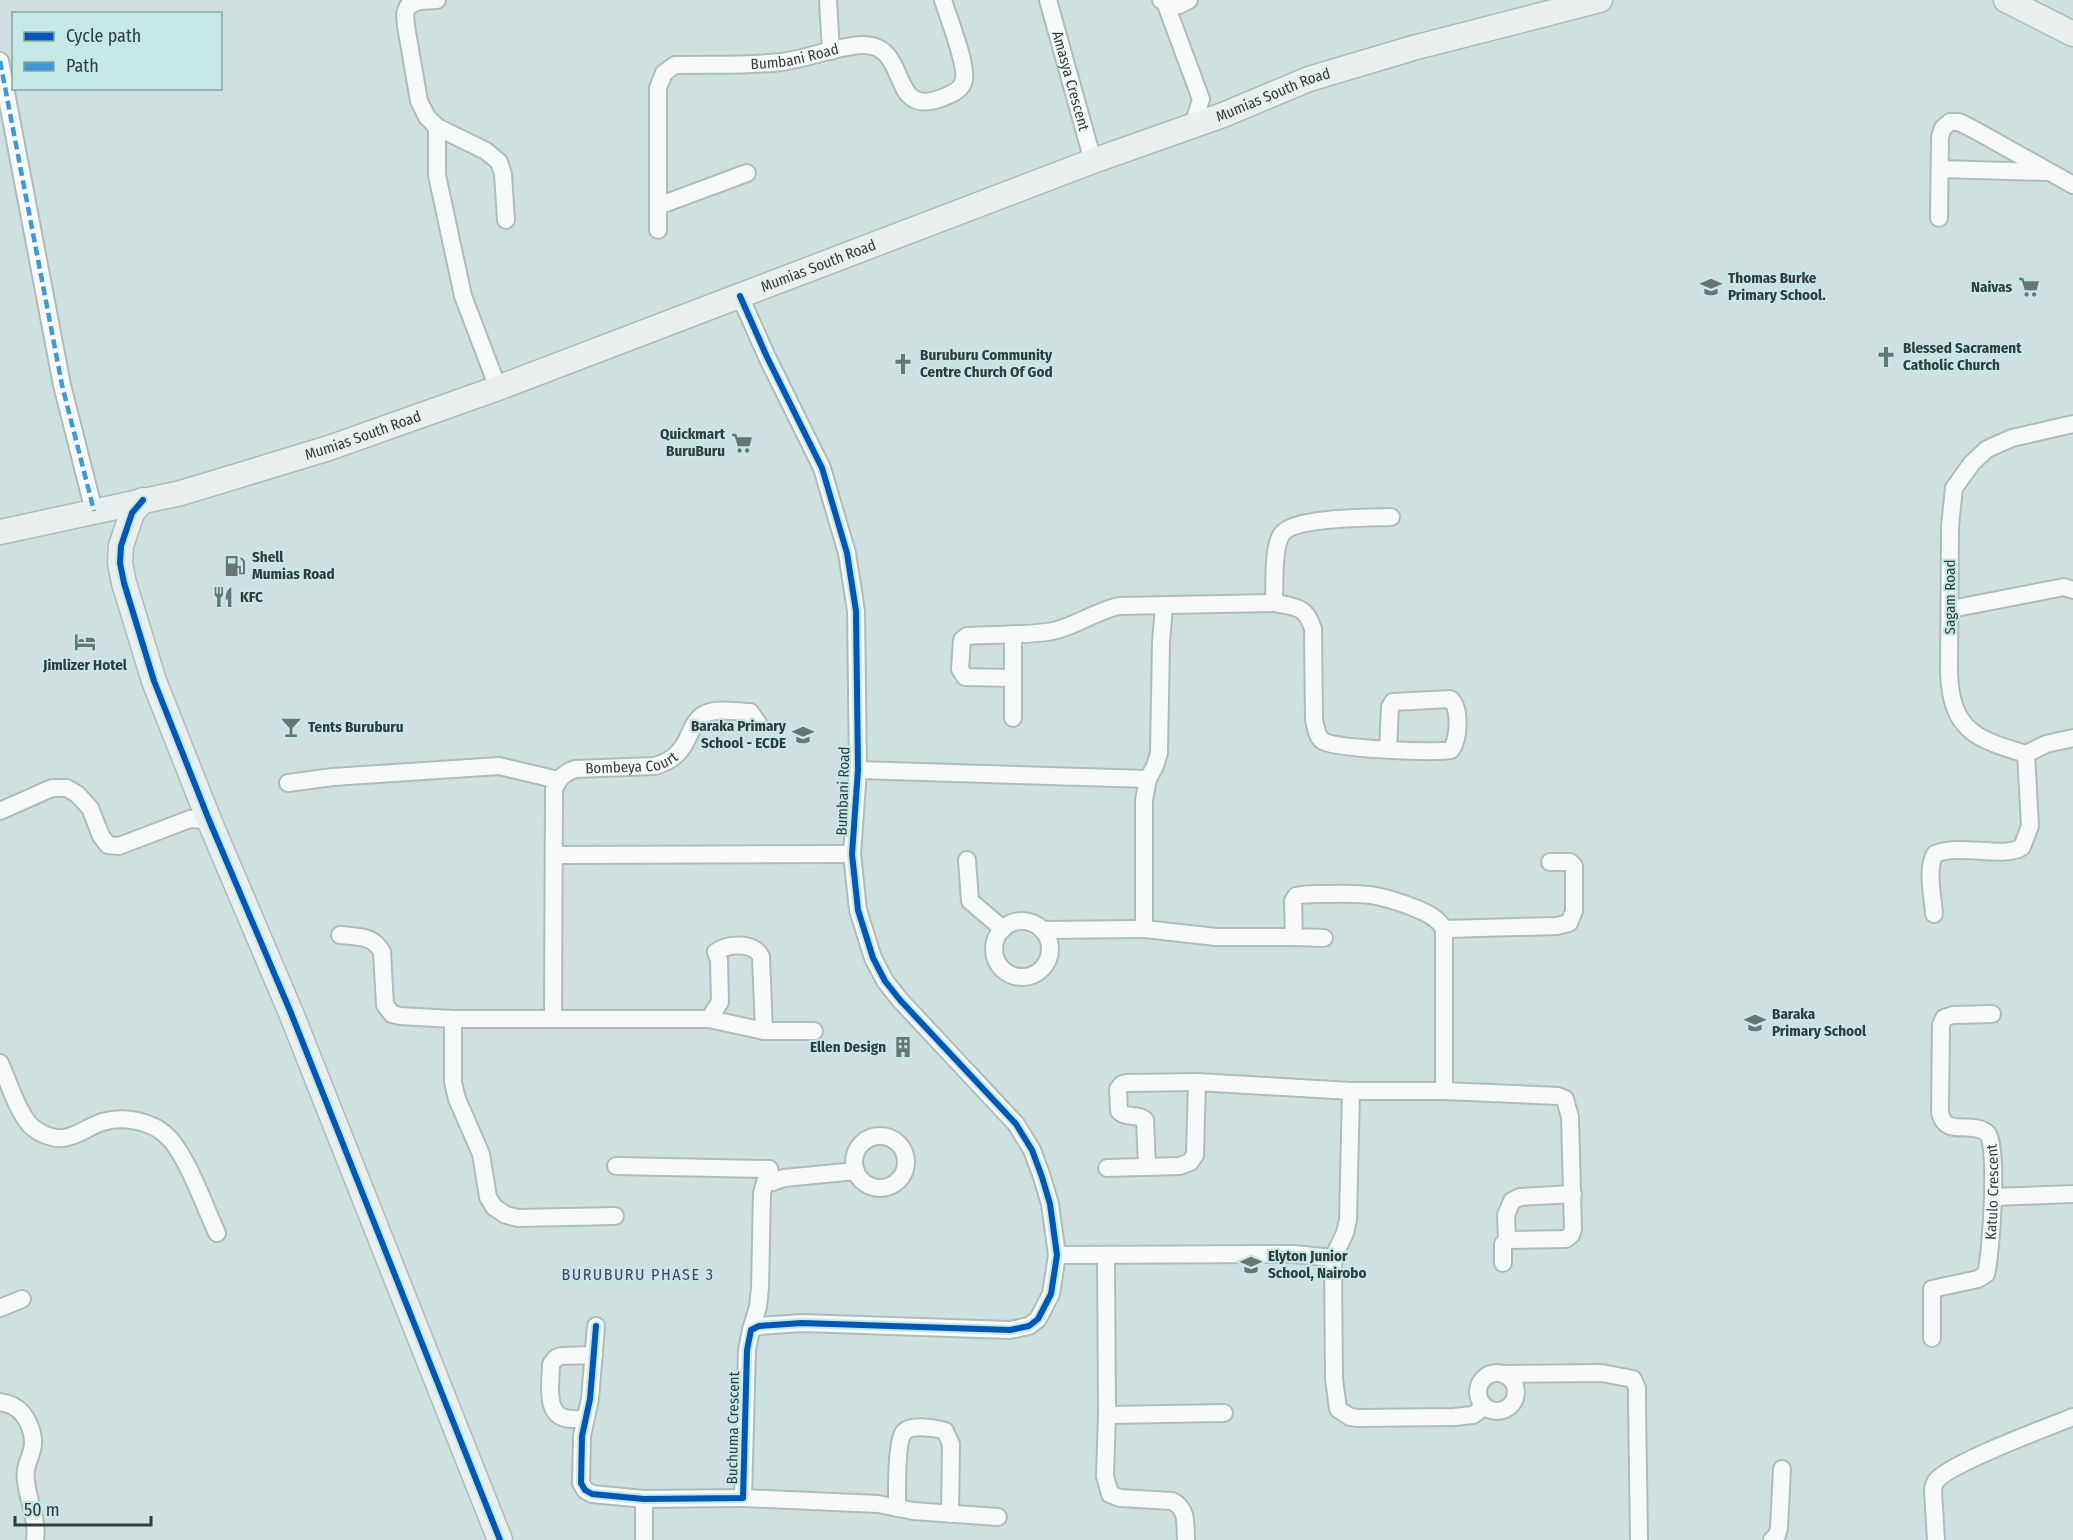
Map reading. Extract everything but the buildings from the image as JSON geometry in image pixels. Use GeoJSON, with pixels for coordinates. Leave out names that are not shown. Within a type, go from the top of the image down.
{"type":"FeatureCollection","features":[{"type":"Feature","properties":{"kind":"main road","name":"Mumias South Road"},"geometry":{"type":"LineString","coordinates":[[0,532],[218,483],[274,466],[498,388],[1093,161],[1193,126],[1309,79],[1358,63],[1600,0]]}},
{"type":"Feature","properties":{"kind":"main road"},"geometry":{"type":"LineString","coordinates":[[2006,0],[2073,34]]}},
{"type":"Feature","properties":{"kind":"main road"},"geometry":{"type":"LineString","coordinates":[[120,562],[121,546],[132,513],[143,500]]}},
{"type":"Feature","properties":{"kind":"main road"},"geometry":{"type":"LineString","coordinates":[[94,511],[108,531],[120,562],[124,583],[154,681],[200,814],[291,1013],[500,1540]]}},
{"type":"Feature","properties":{"kind":"street"},"geometry":{"type":"LineString","coordinates":[[437,0],[404,7],[419,101],[427,117],[437,127],[486,151],[500,162],[506,220]]}},
{"type":"Feature","properties":{"kind":"street"},"geometry":{"type":"LineString","coordinates":[[828,0],[831,51]]}},
{"type":"Feature","properties":{"kind":"street","name":"Bumbani Road"},"geometry":{"type":"LineString","coordinates":[[658,230],[658,88],[664,73],[675,65],[780,62],[863,45],[882,50],[892,61],[909,97],[921,103],[935,102],[959,91],[964,80],[963,67],[943,0]]}},
{"type":"Feature","properties":{"kind":"street","name":"Amasya Crescent"},"geometry":{"type":"LineString","coordinates":[[1048,0],[1093,161]]}},
{"type":"Feature","properties":{"kind":"street"},"geometry":{"type":"LineString","coordinates":[[1163,1],[1179,5],[1189,0]]}},
{"type":"Feature","properties":{"kind":"street"},"geometry":{"type":"LineString","coordinates":[[1163,1],[1201,99],[1193,126]]}},
{"type":"Feature","properties":{"kind":"street"},"geometry":{"type":"LineString","coordinates":[[0,60],[62,386],[94,511]]}},
{"type":"Feature","properties":{"kind":"street"},"geometry":{"type":"LineString","coordinates":[[1939,218],[1940,136],[1943,128],[1950,122],[1959,122],[2073,185]]}},
{"type":"Feature","properties":{"kind":"street"},"geometry":{"type":"LineString","coordinates":[[437,127],[437,175],[463,296],[498,388]]}},
{"type":"Feature","properties":{"kind":"street"},"geometry":{"type":"LineString","coordinates":[[1940,169],[2051,172]]}},
{"type":"Feature","properties":{"kind":"street"},"geometry":{"type":"LineString","coordinates":[[658,206],[747,173]]}},
{"type":"Feature","properties":{"kind":"street","name":"Bumbani Road"},"geometry":{"type":"LineString","coordinates":[[740,296],[767,357],[822,468],[847,553],[856,611],[858,770],[852,854],[858,910],[873,958],[885,981],[1016,1124],[1032,1150],[1047,1195],[1057,1255],[1050,1294],[1042,1313],[1029,1326],[1010,1330],[802,1323],[759,1326],[751,1330]]}},
{"type":"Feature","properties":{"kind":"street","name":"Sagam Road"},"geometry":{"type":"LineString","coordinates":[[2026,754],[1987,743],[1963,725],[1950,692],[1950,526],[1954,488],[1972,463],[1987,449],[2012,438],[2073,424]]}},
{"type":"Feature","properties":{"kind":"street"},"geometry":{"type":"LineString","coordinates":[[1274,603],[1277,550],[1281,534],[1290,527],[1319,521],[1391,518]]}},
{"type":"Feature","properties":{"kind":"street"},"geometry":{"type":"LineString","coordinates":[[1951,609],[2064,587],[2073,590]]}},
{"type":"Feature","properties":{"kind":"street"},"geometry":{"type":"LineString","coordinates":[[1012,678],[965,677],[960,669],[962,640],[967,636],[1053,631],[1091,618],[1105,609],[1119,606],[1274,603],[1298,607],[1309,616],[1313,629],[1314,720],[1317,734],[1324,743],[1336,746],[1389,749],[1425,751],[1451,750],[1456,745],[1458,710],[1456,703],[1450,699],[1393,702],[1390,707],[1389,749]]}},
{"type":"Feature","properties":{"kind":"street"},"geometry":{"type":"LineString","coordinates":[[1144,928],[1144,800],[1148,779],[1159,753],[1164,606]]}},
{"type":"Feature","properties":{"kind":"street"},"geometry":{"type":"LineString","coordinates":[[1013,634],[1013,718]]}},
{"type":"Feature","properties":{"kind":"street","name":"Bombeya Court"},"geometry":{"type":"LineString","coordinates":[[558,780],[565,773],[575,769],[655,766],[664,763],[682,748],[696,722],[705,714],[750,712],[758,723]]}},
{"type":"Feature","properties":{"kind":"street"},"geometry":{"type":"LineString","coordinates":[[1934,914],[1932,870],[1935,854],[1943,851],[2017,850],[2026,841],[2030,826],[2026,754],[2046,744],[2073,738]]}},
{"type":"Feature","properties":{"kind":"street"},"geometry":{"type":"LineString","coordinates":[[288,783],[333,777],[499,766],[558,780],[554,789],[553,1018]]}},
{"type":"Feature","properties":{"kind":"street"},"geometry":{"type":"LineString","coordinates":[[858,770],[1148,779]]}},
{"type":"Feature","properties":{"kind":"street"},"geometry":{"type":"LineString","coordinates":[[0,811],[52,788],[67,788],[90,808],[101,836],[108,844],[118,846],[200,814]]}},
{"type":"Feature","properties":{"kind":"street"},"geometry":{"type":"LineString","coordinates":[[554,855],[852,854]]}},
{"type":"Feature","properties":{"kind":"street"},"geometry":{"type":"LineString","coordinates":[[967,860],[970,900],[1003,928]]}},
{"type":"Feature","properties":{"kind":"street"},"geometry":{"type":"LineString","coordinates":[[1444,929],[1557,926],[1569,923],[1574,910],[1574,866],[1570,862],[1550,862]]}},
{"type":"Feature","properties":{"kind":"street"},"geometry":{"type":"LineString","coordinates":[[1294,937],[1293,901],[1300,894],[1365,894],[1391,898],[1430,915],[1440,922],[1444,929],[1444,1091]]}},
{"type":"Feature","properties":{"kind":"street"},"geometry":{"type":"LineString","coordinates":[[1016,922],[1030,922],[1042,930],[1049,943],[1048,958],[1041,970],[1028,977],[1013,976],[1001,968],[994,955],[995,941],[1003,928],[1016,922]]}},
{"type":"Feature","properties":{"kind":"street"},"geometry":{"type":"LineString","coordinates":[[1042,930],[1144,928],[1216,937],[1324,938]]}},
{"type":"Feature","properties":{"kind":"street"},"geometry":{"type":"LineString","coordinates":[[340,935],[369,938],[378,945],[382,952],[386,1005],[392,1014],[453,1019],[709,1020],[764,1031],[814,1031]]}},
{"type":"Feature","properties":{"kind":"street"},"geometry":{"type":"LineString","coordinates":[[709,1020],[720,1002],[717,952],[727,947],[747,946],[755,949],[761,957],[764,1031]]}},
{"type":"Feature","properties":{"kind":"street","name":"Katulo Crescent"},"geometry":{"type":"LineString","coordinates":[[1932,1338],[1932,1289],[1978,1279],[1986,1274],[1989,1263],[1993,1197],[1991,1142],[1988,1133],[1976,1129],[1949,1126],[1942,1121],[1940,1113],[1942,1021],[1953,1015],[1992,1014]]}},
{"type":"Feature","properties":{"kind":"street"},"geometry":{"type":"LineString","coordinates":[[453,1019],[453,1082],[457,1099],[481,1154],[488,1197],[494,1207],[506,1215],[519,1218],[615,1216]]}},
{"type":"Feature","properties":{"kind":"street"},"geometry":{"type":"LineString","coordinates":[[0,1063],[22,1115],[32,1127],[48,1136],[67,1138],[103,1122],[123,1118],[150,1124],[169,1138],[184,1161],[217,1233]]}},
{"type":"Feature","properties":{"kind":"street"},"geometry":{"type":"LineString","coordinates":[[1107,1168],[1180,1166],[1193,1159],[1197,1082]]}},
{"type":"Feature","properties":{"kind":"street"},"geometry":{"type":"LineString","coordinates":[[1147,1166],[1145,1120],[1141,1117],[1125,1116],[1119,1111],[1118,1089],[1122,1084],[1197,1082],[1351,1091],[1551,1094],[1565,1099],[1570,1117],[1573,1229],[1571,1235],[1566,1239],[1507,1240]]}},
{"type":"Feature","properties":{"kind":"street"},"geometry":{"type":"LineString","coordinates":[[1351,1091],[1348,1220],[1334,1258],[1334,1369],[1338,1409],[1350,1417],[1358,1418],[1454,1418],[1473,1415],[1484,1407]]}},
{"type":"Feature","properties":{"kind":"street"},"geometry":{"type":"LineString","coordinates":[[615,1166],[769,1168],[773,1182],[784,1178],[856,1171]]}},
{"type":"Feature","properties":{"kind":"street","name":"Buchuma Crescent"},"geometry":{"type":"LineString","coordinates":[[596,1326],[590,1399],[582,1436],[581,1483],[585,1490],[592,1494],[644,1499],[743,1498],[747,1350],[758,1307],[762,1193],[769,1168]]}},
{"type":"Feature","properties":{"kind":"street"},"geometry":{"type":"LineString","coordinates":[[1503,1263],[1503,1244],[1507,1240],[1506,1215],[1512,1201],[1520,1197],[1573,1194]]}},
{"type":"Feature","properties":{"kind":"street"},"geometry":{"type":"LineString","coordinates":[[1993,1197],[2073,1194]]}},
{"type":"Feature","properties":{"kind":"street"},"geometry":{"type":"LineString","coordinates":[[1057,1255],[1294,1254],[1334,1258]]}},
{"type":"Feature","properties":{"kind":"street"},"geometry":{"type":"LineString","coordinates":[[1106,1256],[1105,1476],[1110,1494],[1120,1498],[1172,1501],[1178,1504],[1184,1512],[1186,1540]]}},
{"type":"Feature","properties":{"kind":"street"},"geometry":{"type":"LineString","coordinates":[[0,1308],[22,1299]]}},
{"type":"Feature","properties":{"kind":"street"},"geometry":{"type":"LineString","coordinates":[[585,1419],[565,1419],[556,1414],[552,1408],[551,1364],[561,1356],[594,1355]]}},
{"type":"Feature","properties":{"kind":"street"},"geometry":{"type":"LineString","coordinates":[[1503,1374],[1513,1382],[1516,1389],[1514,1402],[1504,1410],[1490,1411],[1484,1407],[1478,1396],[1480,1383],[1490,1374],[1602,1373],[1633,1379],[1637,1388],[1639,1540]]}},
{"type":"Feature","properties":{"kind":"street"},"geometry":{"type":"LineString","coordinates":[[0,1402],[14,1406],[32,1430],[33,1449],[26,1464],[25,1479],[36,1524],[35,1540]]}},
{"type":"Feature","properties":{"kind":"street"},"geometry":{"type":"LineString","coordinates":[[1107,1415],[1224,1413]]}},
{"type":"Feature","properties":{"kind":"street"},"geometry":{"type":"LineString","coordinates":[[1936,1540],[1933,1490],[1941,1476],[2073,1417]]}},
{"type":"Feature","properties":{"kind":"street"},"geometry":{"type":"LineString","coordinates":[[897,1508],[898,1460],[902,1433],[908,1428],[938,1429],[945,1431],[951,1444],[950,1514]]}},
{"type":"Feature","properties":{"kind":"street"},"geometry":{"type":"LineString","coordinates":[[1772,1540],[1777,1536],[1779,1528],[1782,1469]]}},
{"type":"Feature","properties":{"kind":"street"},"geometry":{"type":"LineString","coordinates":[[743,1498],[878,1504],[913,1511],[998,1517]]}},
{"type":"Feature","properties":{"kind":"street"},"geometry":{"type":"LineString","coordinates":[[644,1499],[644,1540]]}},
{"type":"Feature","properties":{"kind":"marked path"},"geometry":{"type":"LineString","coordinates":[[0,61],[62,385],[94,511]]}},
{"type":"Feature","properties":{"kind":"cycle path"},"geometry":{"type":"LineString","coordinates":[[596,1326],[590,1399],[582,1436],[581,1483],[585,1490],[592,1494],[644,1499],[743,1498],[747,1350],[751,1330],[759,1326],[802,1323],[1010,1330],[1029,1326],[1038,1319],[1051,1294],[1057,1255],[1050,1204],[1042,1177],[1032,1150],[1016,1124],[900,1000],[885,981],[873,958],[858,910],[852,854],[858,770],[856,611],[847,553],[822,468],[767,357],[740,296]]}},
{"type":"Feature","properties":{"kind":"cycle path"},"geometry":{"type":"LineString","coordinates":[[143,500],[132,513],[121,546],[120,563],[154,681],[209,820],[291,1013],[500,1540]]}},
{"type":"Feature","properties":{"kind":"place","name":"Thomas Burke Primary School."},"geometry":{"type":"Point","coordinates":[1711,287]}},
{"type":"Feature","properties":{"kind":"place","name":"Naivas"},"geometry":{"type":"Point","coordinates":[2029,287]}},
{"type":"Feature","properties":{"kind":"place","name":"Blessed Sacrament Catholic Church"},"geometry":{"type":"Point","coordinates":[1886,357]}},
{"type":"Feature","properties":{"kind":"place","name":"Buruburu Community Centre Church Of God"},"geometry":{"type":"Point","coordinates":[903,364]}},
{"type":"Feature","properties":{"kind":"place","name":"Quickmart BuruBuru"},"geometry":{"type":"Point","coordinates":[742,443]}},
{"type":"Feature","properties":{"kind":"place","name":"Shell Mumias Road"},"geometry":{"type":"Point","coordinates":[235,566]}},
{"type":"Feature","properties":{"kind":"place","name":"KFC"},"geometry":{"type":"Point","coordinates":[223,597]}},
{"type":"Feature","properties":{"kind":"place","name":"Jimlizer Hotel"},"geometry":{"type":"Point","coordinates":[85,642]}},
{"type":"Feature","properties":{"kind":"place","name":"Tents Buruburu"},"geometry":{"type":"Point","coordinates":[291,727]}},
{"type":"Feature","properties":{"kind":"place","name":"Baraka Primary School - ECDE"},"geometry":{"type":"Point","coordinates":[803,735]}},
{"type":"Feature","properties":{"kind":"place","name":"Baraka Primary School"},"geometry":{"type":"Point","coordinates":[1755,1023]}},
{"type":"Feature","properties":{"kind":"place","name":"Ellen Design"},"geometry":{"type":"Point","coordinates":[903,1047]}},
{"type":"Feature","properties":{"kind":"place","name":"Elyton Junior School, Nairobo"},"geometry":{"type":"Point","coordinates":[1251,1265]}},
{"type":"Feature","properties":{"kind":"district","name":"BURUBURU PHASE 3"},"geometry":{"type":"Point","coordinates":[638,1274]}}]}
